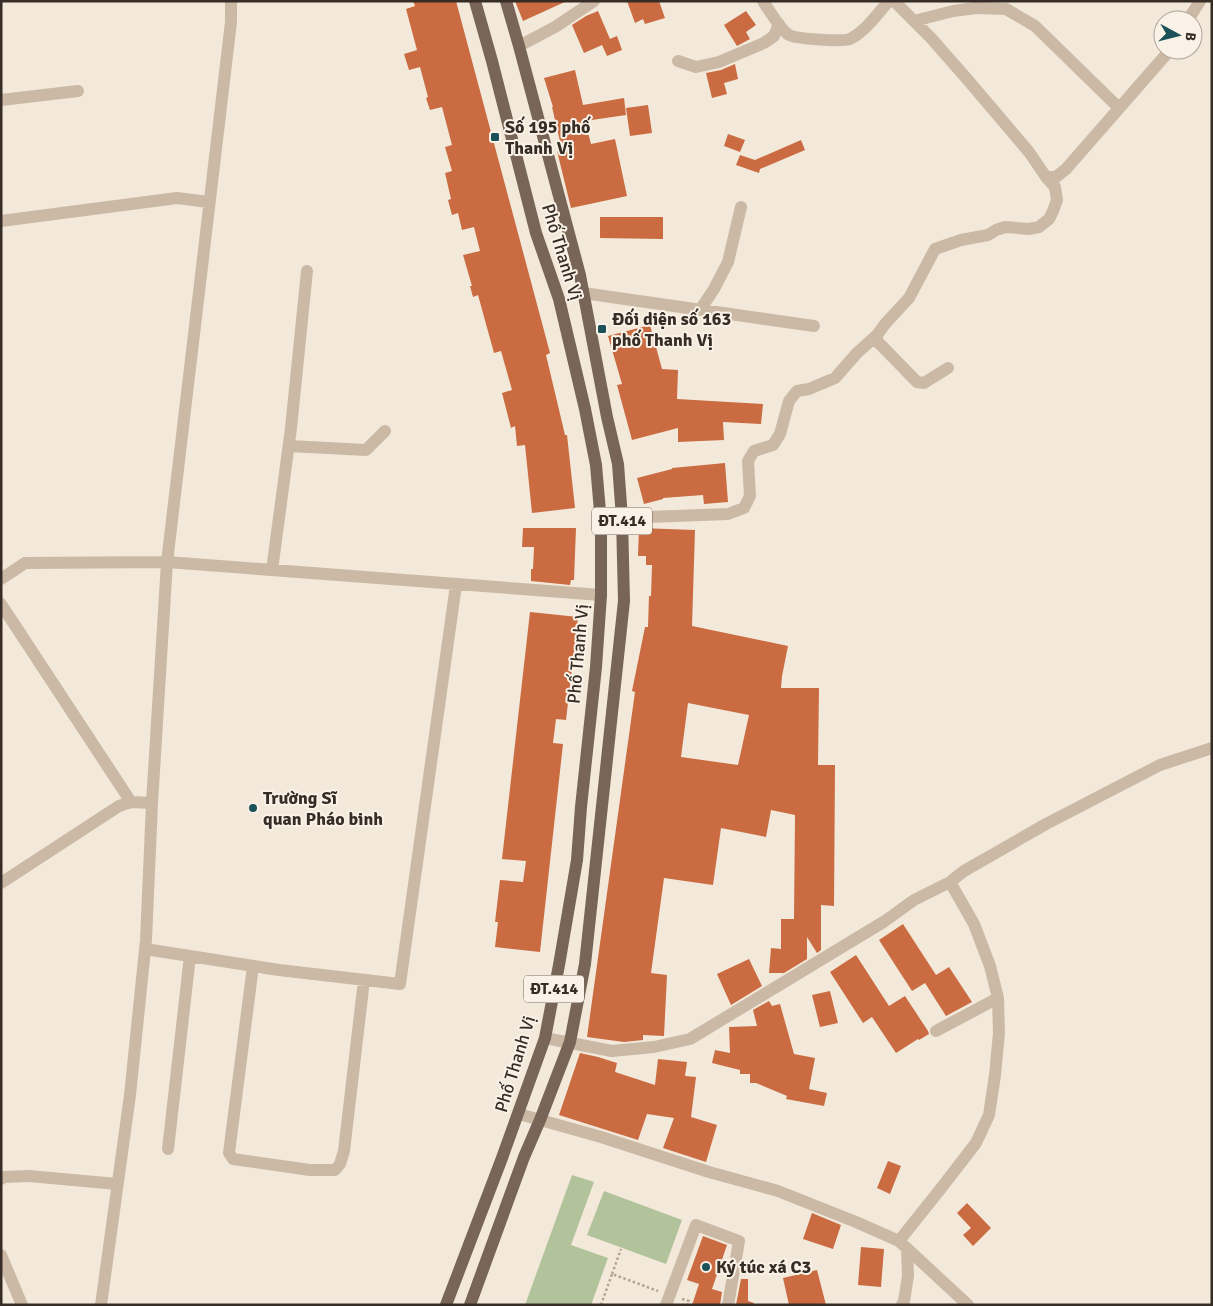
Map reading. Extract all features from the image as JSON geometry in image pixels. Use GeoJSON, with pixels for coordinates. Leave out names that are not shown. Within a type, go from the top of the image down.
{"type":"FeatureCollection","features":[{"type":"Feature","properties":{"kind":"main road","name":"Phố Thanh Vị"},"geometry":{"type":"LineString","coordinates":[[446,1305],[519,1114],[545,1038],[576,860],[596,667],[601,596],[601,523],[596,465],[585,410],[559,299],[536,234],[492,60],[475,1]]}},
{"type":"Feature","properties":{"kind":"main road","name":"Phố Thanh Vị"},"geometry":{"type":"LineString","coordinates":[[470,1305],[524,1157],[570,1042],[585,964],[624,600],[622,518],[618,464],[607,417],[580,275],[520,46],[506,1]]}},
{"type":"Feature","properties":{"kind":"street"},"geometry":{"type":"LineString","coordinates":[[101,1305],[130,1095],[145,949],[167,562],[231,22],[231,1]]}},
{"type":"Feature","properties":{"kind":"street"},"geometry":{"type":"LineString","coordinates":[[520,46],[555,27],[594,1]]}},
{"type":"Feature","properties":{"kind":"street"},"geometry":{"type":"LineString","coordinates":[[763,1],[773,18],[789,34],[810,40],[848,40],[861,31],[889,1]]}},
{"type":"Feature","properties":{"kind":"street"},"geometry":{"type":"LineString","coordinates":[[622,518],[728,514],[744,508],[750,496],[748,461],[754,451],[774,445],[780,434],[789,401],[797,391],[809,389],[835,378],[857,353],[877,335],[909,298],[935,250],[961,240],[988,236],[996,230],[1005,227],[1029,229],[1039,226],[1049,219],[1057,200],[1055,187],[1029,152],[931,38],[894,1]]}},
{"type":"Feature","properties":{"kind":"street"},"geometry":{"type":"LineString","coordinates":[[914,21],[968,9],[1006,9],[1035,26],[1119,108]]}},
{"type":"Feature","properties":{"kind":"street"},"geometry":{"type":"LineString","coordinates":[[678,61],[696,67],[718,62],[764,43],[774,36],[780,24]]}},
{"type":"Feature","properties":{"kind":"street"},"geometry":{"type":"LineString","coordinates":[[1046,177],[1056,178],[1066,169],[1161,60]]}},
{"type":"Feature","properties":{"kind":"street"},"geometry":{"type":"LineString","coordinates":[[1,100],[78,91]]}},
{"type":"Feature","properties":{"kind":"street"},"geometry":{"type":"LineString","coordinates":[[1,221],[177,198],[210,202]]}},
{"type":"Feature","properties":{"kind":"street"},"geometry":{"type":"LineString","coordinates":[[700,310],[714,289],[728,262],[741,207]]}},
{"type":"Feature","properties":{"kind":"street"},"geometry":{"type":"LineString","coordinates":[[272,570],[289,446],[307,270]]}},
{"type":"Feature","properties":{"kind":"street"},"geometry":{"type":"LineString","coordinates":[[583,294],[814,326]]}},
{"type":"Feature","properties":{"kind":"street"},"geometry":{"type":"LineString","coordinates":[[877,335],[877,341],[917,382],[924,383],[948,368]]}},
{"type":"Feature","properties":{"kind":"street"},"geometry":{"type":"LineString","coordinates":[[289,446],[366,450],[386,431]]}},
{"type":"Feature","properties":{"kind":"street"},"geometry":{"type":"LineString","coordinates":[[1,579],[25,563],[167,562],[601,596]]}},
{"type":"Feature","properties":{"kind":"street"},"geometry":{"type":"LineString","coordinates":[[145,949],[253,966],[400,984],[456,585]]}},
{"type":"Feature","properties":{"kind":"street"},"geometry":{"type":"LineString","coordinates":[[1,604],[131,802]]}},
{"type":"Feature","properties":{"kind":"street"},"geometry":{"type":"LineString","coordinates":[[545,1038],[612,1051],[654,1047],[690,1039],[885,921],[914,900],[950,882],[964,871],[1046,824],[1160,765],[1212,748]]}},
{"type":"Feature","properties":{"kind":"street"},"geometry":{"type":"LineString","coordinates":[[1,883],[119,806],[131,802],[152,803]]}},
{"type":"Feature","properties":{"kind":"street"},"geometry":{"type":"LineString","coordinates":[[902,1305],[908,1276],[903,1245],[942,1187],[976,1143],[989,1115],[995,1075],[999,1033],[998,998],[990,966],[974,924],[950,882]]}},
{"type":"Feature","properties":{"kind":"street"},"geometry":{"type":"LineString","coordinates":[[168,1149],[190,956]]}},
{"type":"Feature","properties":{"kind":"street"},"geometry":{"type":"LineString","coordinates":[[253,966],[229,1153],[233,1159],[310,1170],[335,1170],[340,1164],[344,1151],[364,980]]}},
{"type":"Feature","properties":{"kind":"street"},"geometry":{"type":"LineString","coordinates":[[936,1031],[998,998]]}},
{"type":"Feature","properties":{"kind":"street"},"geometry":{"type":"LineString","coordinates":[[519,1114],[778,1191],[856,1222],[903,1245],[968,1305]]}},
{"type":"Feature","properties":{"kind":"street"},"geometry":{"type":"LineString","coordinates":[[1,1179],[4,1177],[29,1176],[117,1184]]}},
{"type":"Feature","properties":{"kind":"street"},"geometry":{"type":"LineString","coordinates":[[668,1300],[696,1225],[739,1240],[728,1305]]}},
{"type":"Feature","properties":{"kind":"street"},"geometry":{"type":"LineString","coordinates":[[1,1256],[22,1305]]}},
{"type":"Feature","properties":{"kind":"path"},"geometry":{"type":"LineString","coordinates":[[601,1305],[621,1250]]}},
{"type":"Feature","properties":{"kind":"path"},"geometry":{"type":"LineString","coordinates":[[612,1274],[668,1300]]}},
{"type":"Feature","properties":{"kind":"green space"},"geometry":{"type":"Polygon","coordinates":[[[572,1175],[594,1182],[571,1245],[608,1258],[591,1305],[525,1305],[572,1175]]]}},
{"type":"Feature","properties":{"kind":"green space"},"geometry":{"type":"Polygon","coordinates":[[[604,1191],[682,1220],[666,1264],[587,1235],[604,1191]]]}},
{"type":"Feature","properties":{"kind":"building"},"geometry":{"type":"Polygon","coordinates":[[[413,1],[456,1],[550,353],[546,355],[565,435],[567,435],[575,508],[532,513],[525,445],[517,446],[515,426],[511,428],[502,393],[512,390],[501,351],[494,353],[478,295],[473,297],[470,286],[472,286],[463,255],[480,251],[474,227],[462,230],[458,213],[452,215],[448,200],[451,199],[445,173],[452,171],[445,147],[452,145],[442,107],[430,110],[420,67],[409,70],[404,54],[417,50],[406,9],[415,6],[413,1]]]}},
{"type":"Feature","properties":{"kind":"building"},"geometry":{"type":"Polygon","coordinates":[[[515,1],[567,1],[523,21],[515,1]]]}},
{"type":"Feature","properties":{"kind":"building"},"geometry":{"type":"Polygon","coordinates":[[[627,1],[659,1],[665,18],[645,24],[643,19],[635,23],[627,1]]]}},
{"type":"Feature","properties":{"kind":"building"},"geometry":{"type":"Polygon","coordinates":[[[598,11],[610,39],[617,36],[622,50],[607,56],[602,45],[584,53],[572,25],[598,11]]]}},
{"type":"Feature","properties":{"kind":"building"},"geometry":{"type":"Polygon","coordinates":[[[746,11],[756,25],[746,32],[750,39],[737,46],[724,25],[746,11]]]}},
{"type":"Feature","properties":{"kind":"building"},"geometry":{"type":"Polygon","coordinates":[[[735,64],[738,79],[724,83],[727,94],[712,98],[706,73],[721,70],[735,64]]]}},
{"type":"Feature","properties":{"kind":"building"},"geometry":{"type":"Polygon","coordinates":[[[575,70],[583,105],[624,98],[626,115],[585,121],[591,144],[615,139],[627,196],[571,208],[557,151],[562,150],[553,107],[544,78],[575,70]]]}},
{"type":"Feature","properties":{"kind":"building"},"geometry":{"type":"Polygon","coordinates":[[[648,105],[652,133],[630,136],[626,108],[648,105]]]}},
{"type":"Feature","properties":{"kind":"building"},"geometry":{"type":"Polygon","coordinates":[[[728,134],[745,140],[740,152],[724,146],[728,134]]]}},
{"type":"Feature","properties":{"kind":"building"},"geometry":{"type":"Polygon","coordinates":[[[801,140],[805,150],[760,169],[759,173],[736,165],[740,155],[755,160],[801,140]]]}},
{"type":"Feature","properties":{"kind":"building"},"geometry":{"type":"Polygon","coordinates":[[[600,217],[663,217],[663,239],[600,238],[600,217]]]}},
{"type":"Feature","properties":{"kind":"building"},"geometry":{"type":"Polygon","coordinates":[[[650,325],[662,369],[678,370],[677,399],[763,404],[761,424],[723,422],[724,440],[678,442],[678,428],[632,440],[617,385],[622,384],[608,336],[650,325]]]}},
{"type":"Feature","properties":{"kind":"building"},"geometry":{"type":"Polygon","coordinates":[[[725,463],[728,502],[704,504],[703,495],[663,498],[644,504],[637,478],[672,468],[725,463]]]}},
{"type":"Feature","properties":{"kind":"building"},"geometry":{"type":"Polygon","coordinates":[[[523,528],[576,528],[574,580],[571,580],[570,585],[531,581],[534,547],[522,547],[523,528]]]}},
{"type":"Feature","properties":{"kind":"building"},"geometry":{"type":"Polygon","coordinates":[[[639,528],[695,530],[692,626],[788,646],[781,688],[819,688],[818,765],[835,765],[834,906],[821,905],[821,950],[817,953],[807,937],[807,959],[784,973],[769,973],[771,948],[781,949],[781,919],[794,919],[795,815],[771,810],[766,837],[721,828],[713,885],[664,878],[651,973],[667,975],[664,1036],[643,1035],[643,1040],[624,1042],[587,1037],[635,692],[632,691],[645,627],[648,627],[652,565],[646,565],[646,556],[638,556],[639,528]],[[688,703],[681,757],[738,765],[749,715],[688,703]]]}},
{"type":"Feature","properties":{"kind":"building"},"geometry":{"type":"Polygon","coordinates":[[[530,612],[578,617],[566,720],[556,719],[553,743],[563,744],[540,952],[495,947],[498,922],[495,922],[500,880],[523,882],[526,861],[502,859],[530,612]]]}},
{"type":"Feature","properties":{"kind":"building"},"geometry":{"type":"Polygon","coordinates":[[[903,924],[936,975],[949,967],[972,1002],[946,1016],[925,983],[912,991],[879,940],[903,924]]]}},
{"type":"Feature","properties":{"kind":"building"},"geometry":{"type":"Polygon","coordinates":[[[856,955],[889,1006],[905,996],[929,1034],[896,1053],[872,1017],[863,1023],[830,972],[856,955]]]}},
{"type":"Feature","properties":{"kind":"building"},"geometry":{"type":"Polygon","coordinates":[[[749,959],[762,986],[731,1005],[717,974],[749,959]]]}},
{"type":"Feature","properties":{"kind":"building"},"geometry":{"type":"Polygon","coordinates":[[[830,991],[838,1023],[820,1027],[812,995],[830,991]]]}},
{"type":"Feature","properties":{"kind":"building"},"geometry":{"type":"Polygon","coordinates":[[[769,1001],[772,1006],[780,1004],[794,1054],[815,1058],[809,1089],[827,1093],[824,1106],[786,1099],[787,1096],[756,1083],[750,1083],[750,1074],[740,1074],[740,1070],[712,1063],[715,1050],[730,1053],[729,1027],[757,1026],[753,1010],[769,1001]]]}},
{"type":"Feature","properties":{"kind":"building"},"geometry":{"type":"Polygon","coordinates":[[[580,1053],[617,1063],[615,1072],[655,1085],[658,1059],[687,1062],[685,1076],[696,1077],[691,1117],[717,1125],[706,1162],[663,1148],[674,1118],[647,1114],[638,1140],[559,1115],[580,1053]]]}},
{"type":"Feature","properties":{"kind":"building"},"geometry":{"type":"Polygon","coordinates":[[[888,1161],[901,1166],[890,1194],[877,1188],[888,1161]]]}},
{"type":"Feature","properties":{"kind":"building"},"geometry":{"type":"Polygon","coordinates":[[[967,1203],[991,1228],[973,1246],[963,1235],[971,1228],[957,1213],[967,1203]]]}},
{"type":"Feature","properties":{"kind":"building"},"geometry":{"type":"Polygon","coordinates":[[[812,1213],[841,1225],[833,1249],[803,1239],[812,1213]]]}},
{"type":"Feature","properties":{"kind":"building","name":"Ký túc xá C3"},"geometry":{"type":"Polygon","coordinates":[[[703,1236],[727,1245],[712,1289],[722,1292],[720,1305],[692,1305],[699,1284],[687,1280],[703,1236]]]}},
{"type":"Feature","properties":{"kind":"building"},"geometry":{"type":"Polygon","coordinates":[[[861,1247],[884,1249],[881,1287],[858,1285],[861,1247]]]}},
{"type":"Feature","properties":{"kind":"building"},"geometry":{"type":"Polygon","coordinates":[[[817,1270],[826,1305],[789,1305],[783,1278],[817,1270]]]}},
{"type":"Feature","properties":{"kind":"building"},"geometry":{"type":"Polygon","coordinates":[[[741,1279],[748,1279],[748,1301],[754,1303],[753,1305],[736,1305],[741,1279]]]}},
{"type":"Feature","properties":{"kind":"place","name":"Số 195 phố Thanh Vị"},"geometry":{"type":"Point","coordinates":[495,137]}},
{"type":"Feature","properties":{"kind":"place","name":"Đối diện số 163 phố Thanh Vị"},"geometry":{"type":"Point","coordinates":[602,329]}},
{"type":"Feature","properties":{"kind":"place","name":"Trường Sĩ quan Pháo binh"},"geometry":{"type":"Point","coordinates":[253,808]}},
{"type":"Feature","properties":{"kind":"place","name":"Ký túc xá C3"},"geometry":{"type":"Point","coordinates":[706,1267]}}]}
